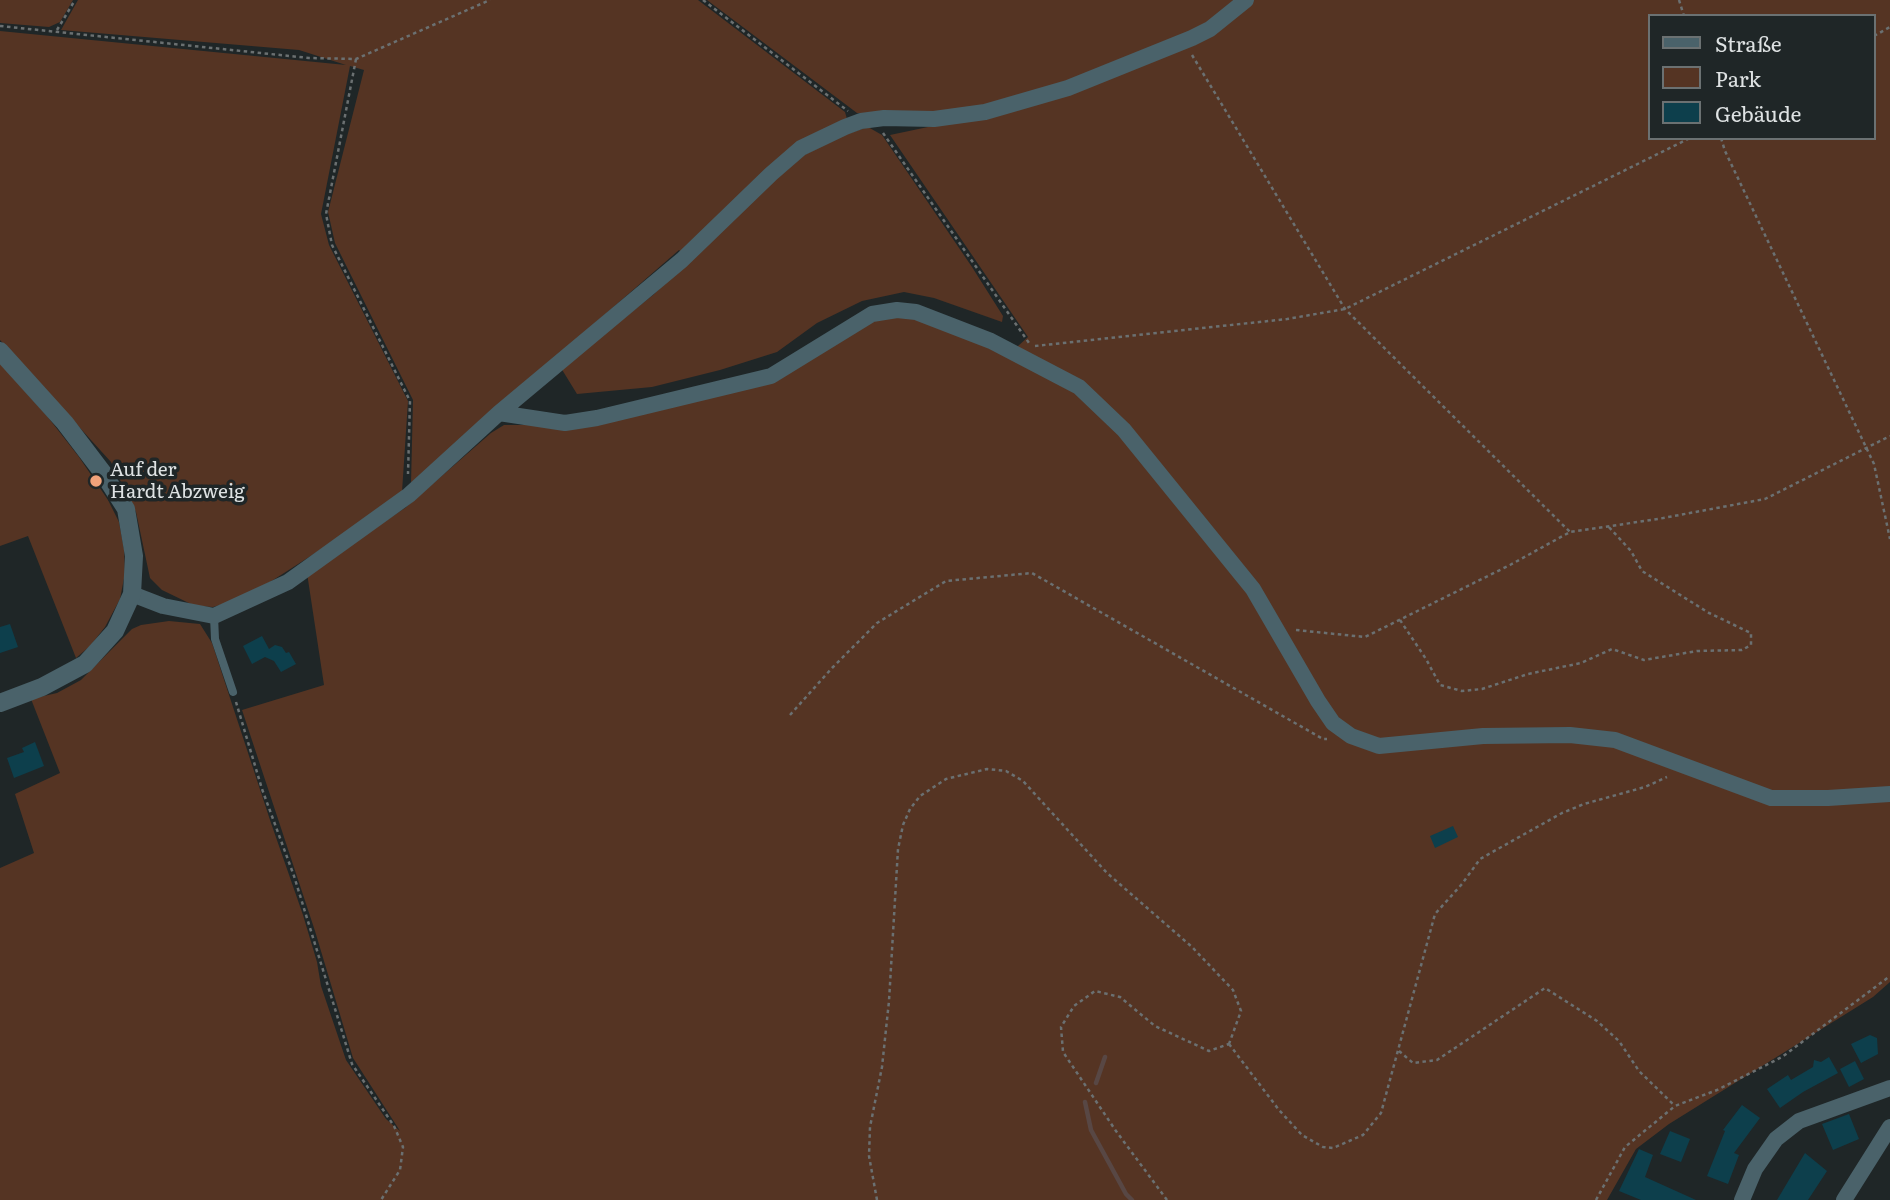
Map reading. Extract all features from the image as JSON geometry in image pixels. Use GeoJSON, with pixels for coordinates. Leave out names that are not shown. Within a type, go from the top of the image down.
{"type":"FeatureCollection","features":[{"type":"Feature","properties":{"kind":"street"},"geometry":{"type":"LineString","coordinates":[[132,594],[163,606],[214,616],[288,582],[409,495],[499,413],[682,261],[771,173],[801,148],[861,121],[884,118],[934,119],[985,112],[1068,88],[1210,29],[1246,0]]}},
{"type":"Feature","properties":{"kind":"street"},"geometry":{"type":"LineString","coordinates":[[499,413],[565,423],[597,418],[771,376],[872,314],[897,310],[916,312],[991,341],[1079,387],[1124,430],[1253,589],[1333,723],[1351,736],[1379,746],[1483,736],[1570,735],[1615,740],[1771,799],[1890,794]]}},
{"type":"Feature","properties":{"kind":"street"},"geometry":{"type":"LineString","coordinates":[[0,351],[65,423],[103,473],[126,509],[134,556],[132,594],[115,631],[85,664],[42,687],[0,703]]}},
{"type":"Feature","properties":{"kind":"street"},"geometry":{"type":"LineString","coordinates":[[1742,1200],[1755,1169],[1776,1139],[1799,1121],[1890,1088]]}},
{"type":"Feature","properties":{"kind":"street"},"geometry":{"type":"LineString","coordinates":[[1844,1200],[1890,1127]]}},
{"type":"Feature","properties":{"kind":"lane"},"geometry":{"type":"LineString","coordinates":[[214,616],[215,639],[233,692]]}},
{"type":"Feature","properties":{"kind":"path"},"geometry":{"type":"LineString","coordinates":[[56,32],[75,0]]}},
{"type":"Feature","properties":{"kind":"path"},"geometry":{"type":"LineString","coordinates":[[0,26],[309,58],[356,59],[490,0]]}},
{"type":"Feature","properties":{"kind":"path"},"geometry":{"type":"LineString","coordinates":[[703,0],[861,121],[882,133],[1031,346],[1287,319],[1345,309],[1686,140]]}},
{"type":"Feature","properties":{"kind":"path"},"geometry":{"type":"LineString","coordinates":[[1183,41],[1345,309],[1570,532]]}},
{"type":"Feature","properties":{"kind":"path"},"geometry":{"type":"LineString","coordinates":[[356,59],[326,214],[332,245],[410,401],[407,449],[409,495]]}},
{"type":"Feature","properties":{"kind":"path"},"geometry":{"type":"LineString","coordinates":[[1722,140],[1874,464],[1890,539]]}},
{"type":"Feature","properties":{"kind":"path"},"geometry":{"type":"LineString","coordinates":[[1276,629],[1365,636],[1570,532],[1765,499],[1890,436]]}},
{"type":"Feature","properties":{"kind":"path"},"geometry":{"type":"LineString","coordinates":[[1400,620],[1440,685],[1462,691],[1482,689],[1528,674],[1581,663],[1612,649],[1644,660],[1697,651],[1742,650],[1751,645],[1751,633],[1709,613],[1642,571],[1632,551],[1607,525]]}},
{"type":"Feature","properties":{"kind":"path"},"geometry":{"type":"LineString","coordinates":[[790,715],[877,623],[946,581],[1032,573],[1323,739],[1351,736]]}},
{"type":"Feature","properties":{"kind":"path"},"geometry":{"type":"LineString","coordinates":[[233,692],[352,1063],[394,1126],[403,1147],[400,1170],[381,1200]]}},
{"type":"Feature","properties":{"kind":"path"},"geometry":{"type":"LineString","coordinates":[[1229,1044],[1291,1125],[1302,1135],[1323,1147],[1333,1148],[1363,1135],[1381,1113],[1435,914],[1480,859],[1562,813],[1645,787],[1686,768]]}},
{"type":"Feature","properties":{"kind":"path"},"geometry":{"type":"LineString","coordinates":[[877,1200],[869,1156],[870,1127],[882,1067],[889,1001],[898,849],[903,825],[910,810],[920,796],[946,779],[987,769],[1006,771],[1023,780],[1107,873],[1192,947],[1233,990],[1241,1011],[1229,1044]]}},
{"type":"Feature","properties":{"kind":"path"},"geometry":{"type":"LineString","coordinates":[[1596,1200],[1626,1147],[1675,1106],[1717,1090],[1782,1057],[1837,1019],[1890,976]]}},
{"type":"Feature","properties":{"kind":"path"},"geometry":{"type":"LineString","coordinates":[[1399,1052],[1413,1063],[1437,1060],[1545,988],[1597,1021],[1619,1041],[1640,1071],[1675,1106]]}},
{"type":"Feature","properties":{"kind":"path"},"geometry":{"type":"LineString","coordinates":[[1167,1200],[1063,1052],[1061,1027],[1074,1006],[1095,991],[1120,997],[1155,1026],[1209,1051],[1229,1044]]}},
{"type":"Feature","properties":{"kind":"green space"},"geometry":{"type":"Polygon","coordinates":[[[0,0],[73,0],[60,22],[49,27],[0,23],[0,0]]]}},
{"type":"Feature","properties":{"kind":"green space"},"geometry":{"type":"Polygon","coordinates":[[[78,0],[698,0],[845,112],[847,119],[683,254],[679,250],[411,483],[413,400],[335,243],[328,212],[364,70],[350,66],[321,214],[329,245],[408,401],[402,492],[270,582],[231,602],[213,607],[195,606],[162,590],[150,578],[136,512],[111,462],[0,340],[0,31],[346,65],[299,50],[61,30],[78,0]]]}},
{"type":"Feature","properties":{"kind":"green space"},"geometry":{"type":"Polygon","coordinates":[[[707,0],[1890,0],[1890,982],[1873,997],[1669,1124],[1636,1149],[1607,1200],[0,1200],[0,868],[34,853],[15,794],[60,773],[31,699],[57,693],[81,680],[132,629],[141,625],[169,621],[200,624],[212,643],[303,915],[321,986],[346,1060],[386,1119],[400,1131],[353,1058],[315,931],[242,710],[324,685],[307,573],[405,508],[491,433],[504,425],[531,425],[761,384],[865,323],[893,317],[918,319],[1008,355],[1028,337],[890,135],[1018,108],[948,113],[857,113],[707,0]]]}},
{"type":"Feature","properties":{"kind":"green space"},"geometry":{"type":"Polygon","coordinates":[[[868,127],[882,135],[972,267],[1003,316],[1002,322],[934,298],[904,292],[862,301],[817,323],[777,352],[720,370],[652,387],[577,394],[561,368],[653,295],[741,210],[804,155],[844,135],[868,127]]]}},
{"type":"Feature","properties":{"kind":"green space"},"geometry":{"type":"Polygon","coordinates":[[[0,363],[79,457],[108,500],[119,522],[125,573],[120,599],[105,627],[76,658],[28,536],[0,546],[0,363]]]}},
{"type":"Feature","properties":{"kind":"building"},"geometry":{"type":"Polygon","coordinates":[[[10,624],[18,647],[0,653],[0,627],[10,624]]]}},
{"type":"Feature","properties":{"kind":"building"},"geometry":{"type":"Polygon","coordinates":[[[262,636],[269,649],[275,645],[282,647],[286,653],[289,652],[296,664],[281,672],[274,661],[265,657],[252,664],[243,646],[262,636]]]}},
{"type":"Feature","properties":{"kind":"building"},"geometry":{"type":"Polygon","coordinates":[[[35,742],[44,766],[14,778],[7,758],[24,752],[22,748],[35,742]]]}},
{"type":"Feature","properties":{"kind":"building"},"geometry":{"type":"Polygon","coordinates":[[[1453,826],[1458,837],[1435,848],[1430,836],[1453,826]]]}},
{"type":"Feature","properties":{"kind":"building"},"geometry":{"type":"Polygon","coordinates":[[[1870,1035],[1877,1038],[1878,1054],[1861,1063],[1851,1044],[1870,1035]]]}},
{"type":"Feature","properties":{"kind":"building"},"geometry":{"type":"Polygon","coordinates":[[[1829,1057],[1838,1073],[1780,1108],[1767,1089],[1788,1075],[1791,1080],[1813,1067],[1814,1060],[1821,1062],[1829,1057]]]}},
{"type":"Feature","properties":{"kind":"building"},"geometry":{"type":"Polygon","coordinates":[[[1855,1061],[1864,1079],[1849,1087],[1840,1069],[1855,1061]]]}},
{"type":"Feature","properties":{"kind":"building"},"geometry":{"type":"Polygon","coordinates":[[[1742,1105],[1760,1118],[1734,1153],[1739,1155],[1728,1184],[1707,1176],[1725,1131],[1723,1130],[1742,1105]]]}},
{"type":"Feature","properties":{"kind":"building"},"geometry":{"type":"Polygon","coordinates":[[[1849,1114],[1859,1139],[1833,1150],[1822,1124],[1849,1114]]]}},
{"type":"Feature","properties":{"kind":"building"},"geometry":{"type":"Polygon","coordinates":[[[1670,1131],[1690,1139],[1681,1162],[1660,1154],[1670,1131]]]}},
{"type":"Feature","properties":{"kind":"building"},"geometry":{"type":"Polygon","coordinates":[[[1639,1149],[1653,1155],[1645,1177],[1696,1200],[1641,1200],[1619,1191],[1639,1149]]]}},
{"type":"Feature","properties":{"kind":"building"},"geometry":{"type":"Polygon","coordinates":[[[1805,1153],[1827,1171],[1808,1200],[1777,1200],[1805,1153]]]}},
{"type":"Feature","properties":{"kind":"waterway"},"geometry":{"type":"LineString","coordinates":[[1096,1083],[1105,1057]]}},
{"type":"Feature","properties":{"kind":"waterway"},"geometry":{"type":"LineString","coordinates":[[1085,1102],[1091,1130],[1126,1194],[1132,1200]]}},
{"type":"Feature","properties":{"kind":"place","name":"Auf der Hardt Abzweig"},"geometry":{"type":"Point","coordinates":[96,481]}}]}
